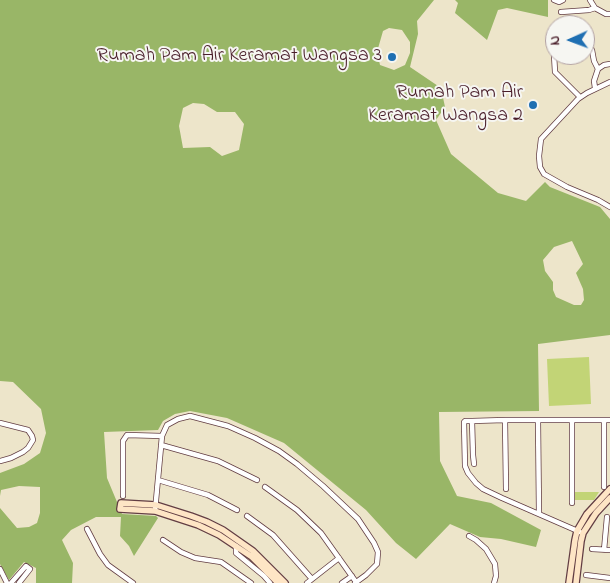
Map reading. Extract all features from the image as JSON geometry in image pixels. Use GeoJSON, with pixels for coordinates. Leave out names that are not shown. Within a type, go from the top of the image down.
{"type":"FeatureCollection","features":[{"type":"Feature","properties":{"kind":"street"},"geometry":{"type":"LineString","coordinates":[[554,0],[559,2],[563,0]]}},
{"type":"Feature","properties":{"kind":"street"},"geometry":{"type":"LineString","coordinates":[[590,0],[595,8],[610,14]]}},
{"type":"Feature","properties":{"kind":"street"},"geometry":{"type":"LineString","coordinates":[[561,12],[595,8]]}},
{"type":"Feature","properties":{"kind":"street"},"geometry":{"type":"LineString","coordinates":[[595,62],[598,70]]}},
{"type":"Feature","properties":{"kind":"street"},"geometry":{"type":"LineString","coordinates":[[595,88],[594,81],[598,70],[604,65],[610,64]]}},
{"type":"Feature","properties":{"kind":"street"},"geometry":{"type":"LineString","coordinates":[[555,65],[555,72],[580,97]]}},
{"type":"Feature","properties":{"kind":"street"},"geometry":{"type":"LineString","coordinates":[[610,82],[580,97],[541,139],[539,156],[540,167],[544,174],[610,207]]}},
{"type":"Feature","properties":{"kind":"street"},"geometry":{"type":"LineString","coordinates":[[156,508],[162,436],[167,425],[178,418],[190,416],[228,426],[280,451],[298,464],[358,520],[378,552],[377,564],[356,582],[320,533],[297,510],[265,487]]}},
{"type":"Feature","properties":{"kind":"street"},"geometry":{"type":"LineString","coordinates":[[505,420],[506,488]]}},
{"type":"Feature","properties":{"kind":"street"},"geometry":{"type":"LineString","coordinates":[[538,420],[539,514]]}},
{"type":"Feature","properties":{"kind":"street"},"geometry":{"type":"LineString","coordinates":[[572,420],[572,503]]}},
{"type":"Feature","properties":{"kind":"street"},"geometry":{"type":"LineString","coordinates":[[576,583],[581,541],[580,532],[586,514],[607,488],[607,420],[464,422],[465,466],[476,483],[483,489],[580,532]]}},
{"type":"Feature","properties":{"kind":"street"},"geometry":{"type":"LineString","coordinates":[[472,421],[474,464]]}},
{"type":"Feature","properties":{"kind":"street"},"geometry":{"type":"LineString","coordinates":[[0,423],[28,430],[32,436],[28,448],[23,452],[0,461]]}},
{"type":"Feature","properties":{"kind":"street"},"geometry":{"type":"LineString","coordinates":[[123,496],[123,441],[127,435],[162,436]]}},
{"type":"Feature","properties":{"kind":"street"},"geometry":{"type":"LineString","coordinates":[[161,445],[218,461],[257,480]]}},
{"type":"Feature","properties":{"kind":"street"},"geometry":{"type":"LineString","coordinates":[[158,480],[208,495],[237,510]]}},
{"type":"Feature","properties":{"kind":"street"},"geometry":{"type":"LineString","coordinates":[[569,583],[575,540],[610,498]]}},
{"type":"Feature","properties":{"kind":"street"},"geometry":{"type":"LineString","coordinates":[[278,583],[252,557],[218,535],[156,508],[120,509],[121,503],[156,508],[191,516],[223,530],[253,551],[285,583]]}},
{"type":"Feature","properties":{"kind":"street"},"geometry":{"type":"LineString","coordinates":[[247,516],[273,535],[312,579]]}},
{"type":"Feature","properties":{"kind":"street"},"geometry":{"type":"LineString","coordinates":[[604,550],[607,518]]}},
{"type":"Feature","properties":{"kind":"street"},"geometry":{"type":"LineString","coordinates":[[87,529],[108,565],[133,583]]}},
{"type":"Feature","properties":{"kind":"street"},"geometry":{"type":"LineString","coordinates":[[469,536],[486,549],[495,564],[496,576],[494,583]]}},
{"type":"Feature","properties":{"kind":"street"},"geometry":{"type":"LineString","coordinates":[[163,540],[194,558],[221,562],[252,583]]}},
{"type":"Feature","properties":{"kind":"street"},"geometry":{"type":"LineString","coordinates":[[236,546],[236,553],[270,583]]}},
{"type":"Feature","properties":{"kind":"street"},"geometry":{"type":"LineString","coordinates":[[592,549],[610,550]]}},
{"type":"Feature","properties":{"kind":"street"},"geometry":{"type":"LineString","coordinates":[[307,583],[338,559]]}},
{"type":"Feature","properties":{"kind":"street"},"geometry":{"type":"LineString","coordinates":[[11,583],[26,566],[30,570],[19,583]]}},
{"type":"Feature","properties":{"kind":"street"},"geometry":{"type":"LineString","coordinates":[[0,570],[7,583]]}},
{"type":"Feature","properties":{"kind":"street"},"geometry":{"type":"LineString","coordinates":[[586,575],[610,578]]}},
{"type":"Feature","properties":{"kind":"street"},"geometry":{"type":"LineString","coordinates":[[342,583],[351,577]]}},
{"type":"Feature","properties":{"kind":"street"},"geometry":{"type":"LineString","coordinates":[[599,577],[599,583]]}},
{"type":"Feature","properties":{"kind":"green space"},"geometry":{"type":"Polygon","coordinates":[[[0,0],[434,0],[417,21],[418,34],[410,67],[441,88],[445,107],[436,120],[451,154],[498,193],[526,201],[545,182],[550,187],[600,207],[610,219],[610,335],[538,344],[539,411],[439,412],[440,461],[457,496],[491,503],[541,530],[536,547],[501,539],[480,537],[450,524],[416,559],[396,543],[366,510],[284,443],[227,418],[190,411],[175,414],[163,421],[158,430],[104,432],[107,478],[122,514],[156,516],[158,518],[134,556],[129,546],[120,536],[121,517],[96,517],[71,530],[62,540],[73,563],[72,583],[36,583],[36,568],[24,562],[9,580],[0,564],[0,508],[17,528],[29,527],[37,523],[40,513],[40,487],[19,486],[1,490],[0,496],[0,473],[24,464],[40,453],[46,433],[41,409],[13,382],[0,381],[0,0]],[[389,28],[383,31],[377,52],[380,65],[394,70],[405,65],[410,53],[410,42],[402,30],[389,28]],[[193,103],[183,108],[179,126],[183,148],[210,147],[222,156],[239,150],[244,124],[235,112],[217,112],[204,104],[193,103]],[[572,241],[554,247],[543,260],[545,271],[553,282],[553,290],[556,297],[574,305],[581,305],[584,300],[583,289],[576,273],[583,264],[572,241]]]}},
{"type":"Feature","properties":{"kind":"green space"},"geometry":{"type":"Polygon","coordinates":[[[455,0],[548,0],[548,15],[545,16],[507,8],[498,10],[487,40],[455,13],[458,3],[455,0]]]}},
{"type":"Feature","properties":{"kind":"green space"},"geometry":{"type":"Polygon","coordinates":[[[589,357],[591,404],[549,406],[547,359],[589,357]]]}},
{"type":"Feature","properties":{"kind":"green space"},"geometry":{"type":"Polygon","coordinates":[[[572,492],[599,492],[594,500],[572,500],[572,492]]]}},
{"type":"Feature","properties":{"kind":"place","name":"Rumah Pam Air Keramat Wangsa 3"},"geometry":{"type":"Point","coordinates":[392,57]}},
{"type":"Feature","properties":{"kind":"place","name":"Rumah Pam Air Keramat Wangsa 2"},"geometry":{"type":"Point","coordinates":[533,105]}}]}
